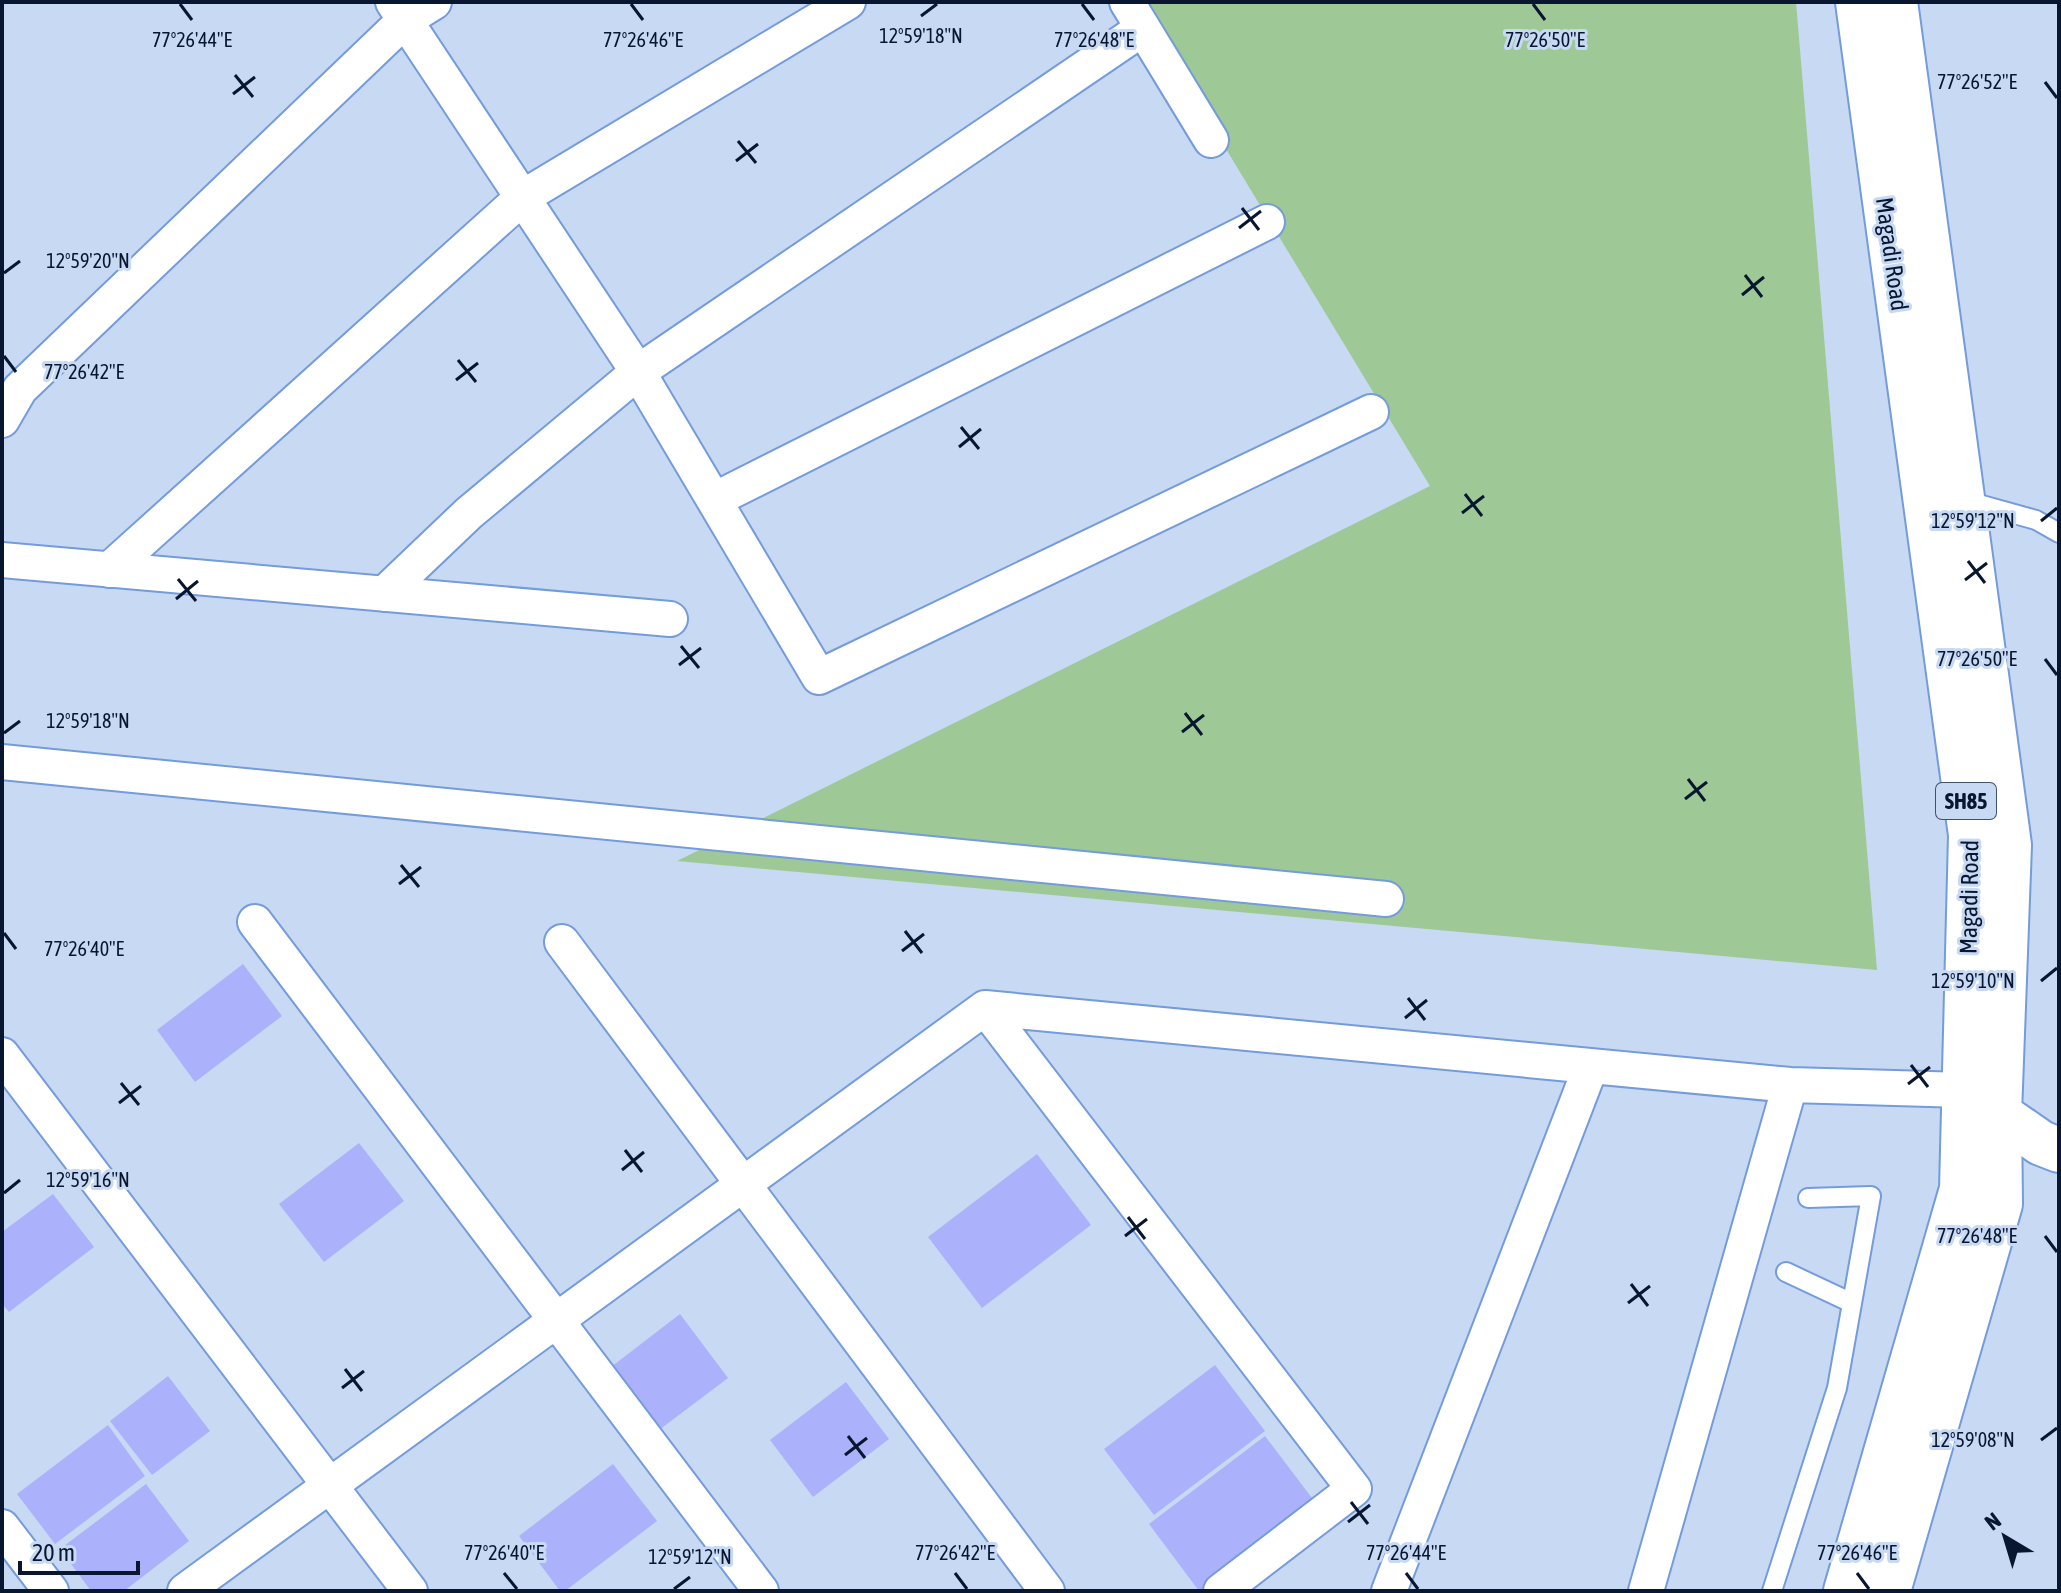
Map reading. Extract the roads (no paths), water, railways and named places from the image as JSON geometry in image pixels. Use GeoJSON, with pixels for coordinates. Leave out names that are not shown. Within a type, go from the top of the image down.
{"type":"FeatureCollection","features":[{"type":"Feature","properties":{"kind":"main road","name":"Magadi Road"},"geometry":{"type":"LineString","coordinates":[[1858,2],[1971,835],[1982,1102],[2000,1204],[1888,1591]]}},
{"type":"Feature","properties":{"kind":"main road","name":"Magadi Road"},"geometry":{"type":"LineString","coordinates":[[1846,1591],[1962,1189],[1982,1102],[2009,845],[1895,2]]}},
{"type":"Feature","properties":{"kind":"main road"},"geometry":{"type":"LineString","coordinates":[[1982,1102],[2041,1143],[2059,1150]]}},
{"type":"Feature","properties":{"kind":"street"},"geometry":{"type":"LineString","coordinates":[[2,420],[20,389],[399,11],[434,2]]}},
{"type":"Feature","properties":{"kind":"street"},"geometry":{"type":"LineString","coordinates":[[109,570],[523,197],[848,2]]}},
{"type":"Feature","properties":{"kind":"street"},"geometry":{"type":"LineString","coordinates":[[399,11],[638,372],[819,677],[1371,412]]}},
{"type":"Feature","properties":{"kind":"street"},"geometry":{"type":"LineString","coordinates":[[384,594],[469,513],[638,372],[1134,16],[1211,140]]}},
{"type":"Feature","properties":{"kind":"street"},"geometry":{"type":"LineString","coordinates":[[714,500],[1267,222]]}},
{"type":"Feature","properties":{"kind":"street"},"geometry":{"type":"LineString","coordinates":[[2,560],[670,619]]}},
{"type":"Feature","properties":{"kind":"street"},"geometry":{"type":"LineString","coordinates":[[2,762],[1386,899]]}},
{"type":"Feature","properties":{"kind":"street"},"geometry":{"type":"LineString","coordinates":[[255,922],[761,1591]]}},
{"type":"Feature","properties":{"kind":"street"},"geometry":{"type":"LineString","coordinates":[[562,942],[1047,1591]]}},
{"type":"Feature","properties":{"kind":"street"},"geometry":{"type":"LineString","coordinates":[[185,1591],[985,1008],[1982,1102]]}},
{"type":"Feature","properties":{"kind":"street"},"geometry":{"type":"LineString","coordinates":[[985,1008],[1354,1489],[1221,1591]]}},
{"type":"Feature","properties":{"kind":"street"},"geometry":{"type":"LineString","coordinates":[[2,1055],[410,1591]]}},
{"type":"Feature","properties":{"kind":"street"},"geometry":{"type":"LineString","coordinates":[[1389,1591],[1591,1066]]}},
{"type":"Feature","properties":{"kind":"street"},"geometry":{"type":"LineString","coordinates":[[1646,1591],[1790,1085]]}},
{"type":"Feature","properties":{"kind":"street"},"geometry":{"type":"LineString","coordinates":[[2,1527],[51,1591]]}},
{"type":"Feature","properties":{"kind":"lane"},"geometry":{"type":"LineString","coordinates":[[1962,499],[2036,520],[2059,533]]}},
{"type":"Feature","properties":{"kind":"lane"},"geometry":{"type":"LineString","coordinates":[[1772,1591],[1837,1388],[1871,1196],[1808,1198]]}},
{"type":"Feature","properties":{"kind":"lane"},"geometry":{"type":"LineString","coordinates":[[1786,1272],[1852,1303]]}}]}
